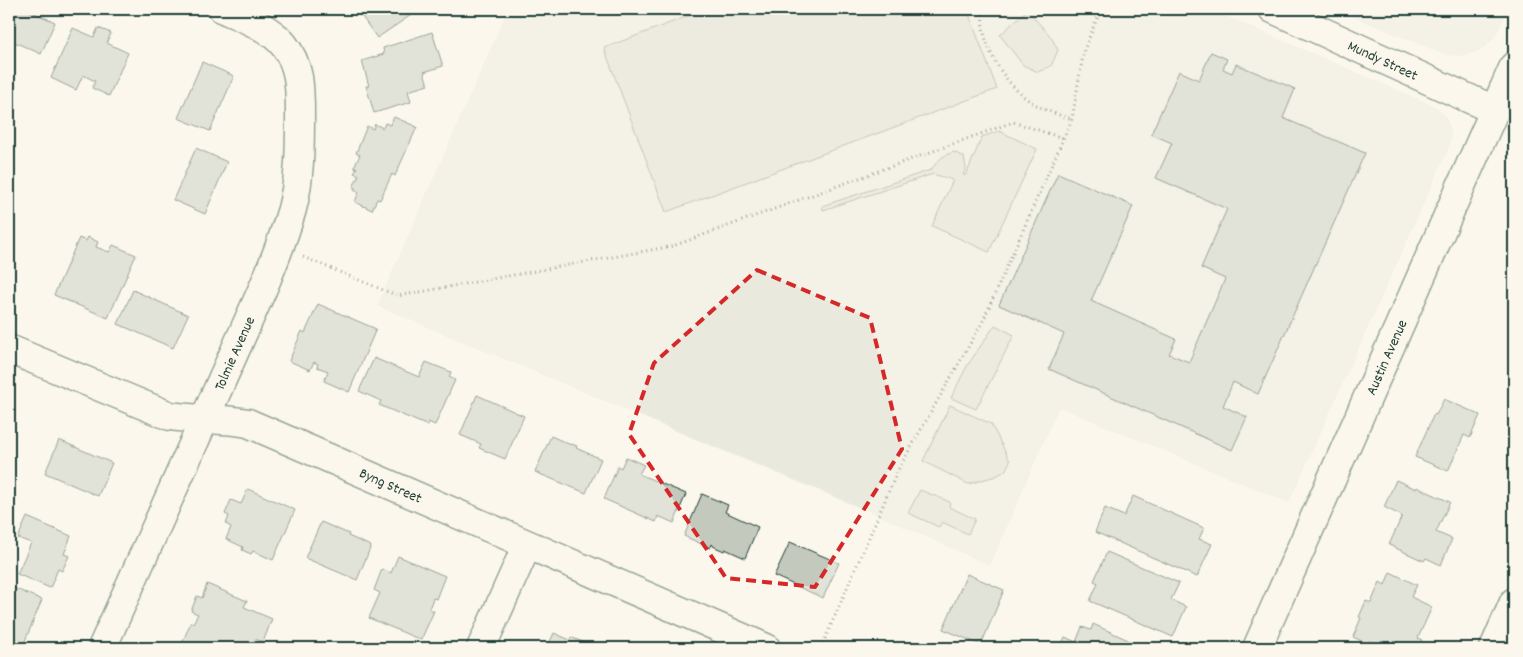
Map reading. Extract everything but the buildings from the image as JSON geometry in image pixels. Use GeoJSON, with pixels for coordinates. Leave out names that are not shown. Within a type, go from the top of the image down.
{"type":"FeatureCollection","features":[{"type":"Feature","properties":{"kind":"street","name":"Tolmie Avenue"},"geometry":{"type":"LineString","coordinates":[[102,648],[278,252],[292,208],[297,179],[300,139],[300,94],[294,62],[285,46],[272,34],[261,26],[223,9]]}},
{"type":"Feature","properties":{"kind":"street","name":"Mundy Street"},"geometry":{"type":"LineString","coordinates":[[1273,9],[1494,110]]}},
{"type":"Feature","properties":{"kind":"street","name":"Austin Avenue"},"geometry":{"type":"LineString","coordinates":[[1258,648],[1514,66]]}},
{"type":"Feature","properties":{"kind":"street","name":"Byng Street"},"geometry":{"type":"LineString","coordinates":[[9,349],[170,416],[187,419],[229,419],[248,422],[766,648]]}},
{"type":"Feature","properties":{"kind":"street"},"geometry":{"type":"LineString","coordinates":[[481,648],[527,545]]}},
{"type":"Feature","properties":{"kind":"street"},"geometry":{"type":"LineString","coordinates":[[1494,648],[1514,602]]}},
{"type":"Feature","properties":{"kind":"path"},"geometry":{"type":"LineString","coordinates":[[983,9],[982,26],[989,51],[1014,88],[1038,106],[1072,119]]}},
{"type":"Feature","properties":{"kind":"path"},"geometry":{"type":"LineString","coordinates":[[820,648],[899,468],[982,323],[1072,119],[1084,50],[1101,9]]}},
{"type":"Feature","properties":{"kind":"path"},"geometry":{"type":"LineString","coordinates":[[300,256],[398,296],[673,246],[1013,122],[1063,138]]}},
{"type":"Feature","properties":{"kind":"highlighted area"},"geometry":{"type":"Polygon","coordinates":[[[757,270],[870,318],[902,449],[815,587],[726,578],[629,434],[654,363],[757,270]]]}},
{"type":"Feature","properties":{"kind":"shaded area"},"geometry":{"type":"Polygon","coordinates":[[[508,9],[1210,9],[1435,106],[1446,116],[1451,130],[1451,139],[1448,150],[1289,503],[1059,407],[990,566],[875,514],[377,306],[508,9]]]}},
{"type":"Feature","properties":{"kind":"shaded area"},"geometry":{"type":"Polygon","coordinates":[[[707,9],[967,9],[997,89],[666,212],[604,48],[707,9]]]}},
{"type":"Feature","properties":{"kind":"shaded area"},"geometry":{"type":"Polygon","coordinates":[[[1334,9],[1509,9],[1495,37],[1486,47],[1478,52],[1462,56],[1440,53],[1334,9]]]}},
{"type":"Feature","properties":{"kind":"shaded area"},"geometry":{"type":"Polygon","coordinates":[[[1027,10],[1051,37],[1058,50],[1051,66],[1038,72],[1023,65],[1000,35],[1027,10]]]}},
{"type":"Feature","properties":{"kind":"shaded area"},"geometry":{"type":"Polygon","coordinates":[[[999,131],[1037,149],[989,252],[932,226],[953,180],[933,174],[823,210],[822,206],[931,170],[941,158],[954,152],[964,157],[966,168],[963,175],[966,175],[982,137],[999,131]]]}},
{"type":"Feature","properties":{"kind":"shaded area"},"geometry":{"type":"Polygon","coordinates":[[[995,325],[1014,335],[976,409],[951,398],[967,366],[995,325]]]}},
{"type":"Feature","properties":{"kind":"shaded area"},"geometry":{"type":"Polygon","coordinates":[[[950,405],[991,424],[1010,461],[1005,471],[996,476],[968,484],[923,461],[950,405]]]}},
{"type":"Feature","properties":{"kind":"shaded area"},"geometry":{"type":"Polygon","coordinates":[[[920,490],[950,502],[949,507],[975,519],[968,534],[942,522],[939,527],[908,513],[920,490]]]}}]}
